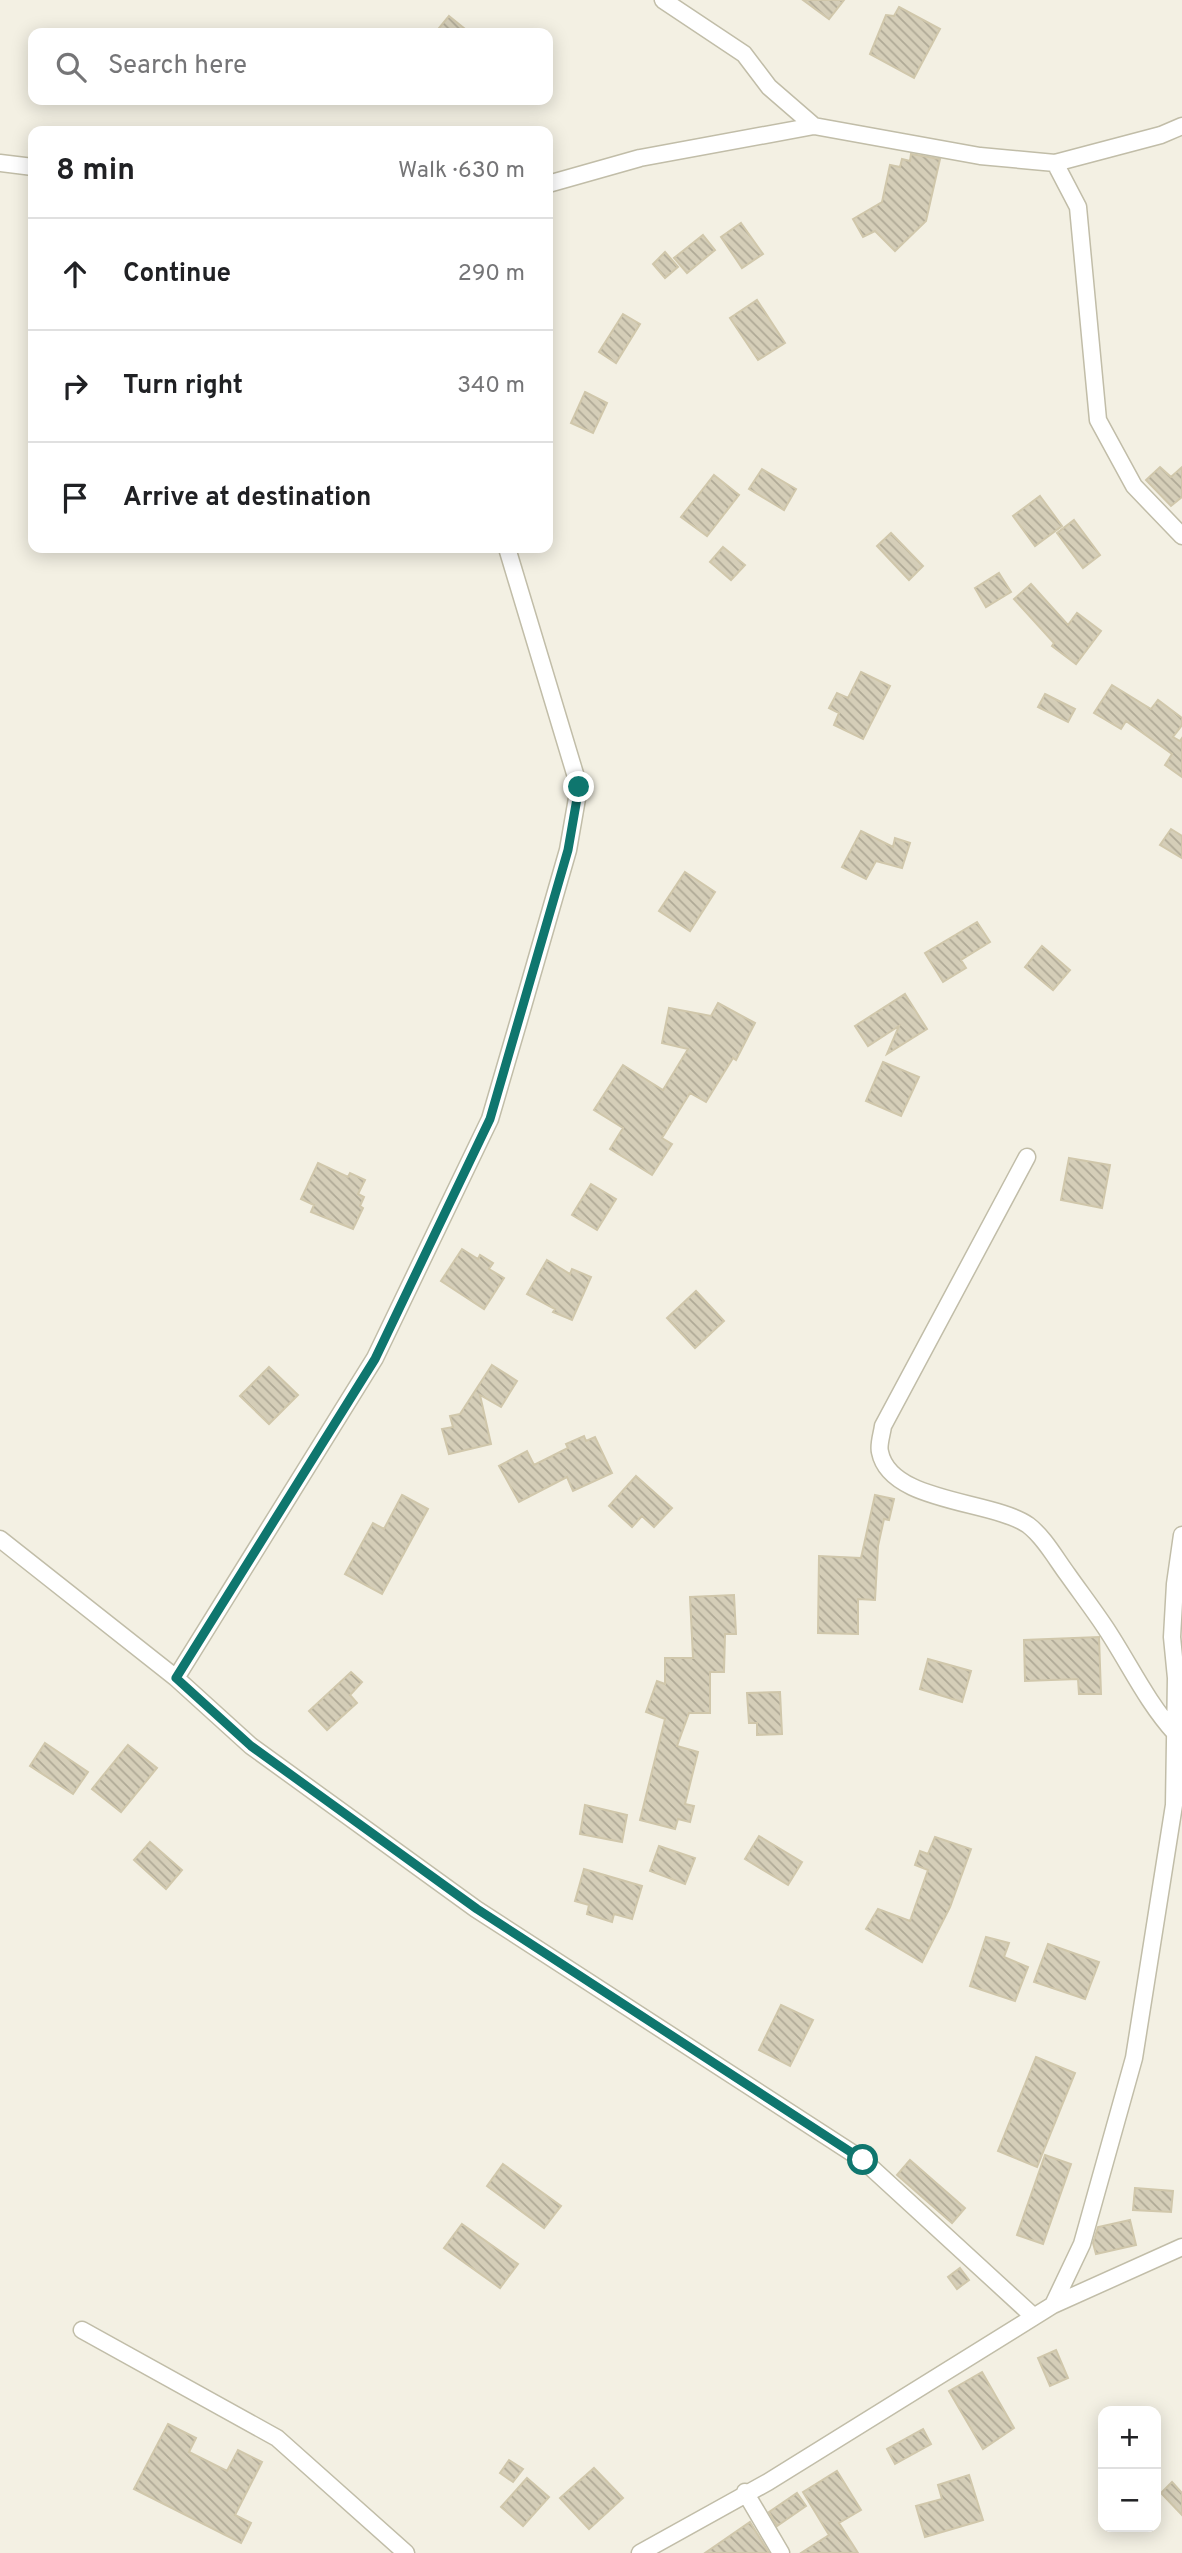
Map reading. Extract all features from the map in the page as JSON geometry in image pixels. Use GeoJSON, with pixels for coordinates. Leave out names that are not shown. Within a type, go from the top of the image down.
{"type":"FeatureCollection","features":[{"type":"Feature","properties":{"kind":"street"},"geometry":{"type":"LineString","coordinates":[[663,0],[744,54],[769,88],[814,126]]}},
{"type":"Feature","properties":{"kind":"street"},"geometry":{"type":"LineString","coordinates":[[553,183],[640,158],[814,126],[980,156],[1055,163],[1161,135],[1182,126]]}},
{"type":"Feature","properties":{"kind":"street"},"geometry":{"type":"LineString","coordinates":[[0,163],[28,166]]}},
{"type":"Feature","properties":{"kind":"street"},"geometry":{"type":"LineString","coordinates":[[1055,163],[1078,207],[1098,420],[1134,486],[1182,536]]}},
{"type":"Feature","properties":{"kind":"street"},"geometry":{"type":"LineString","coordinates":[[176,1678],[375,1359],[490,1119],[568,850],[579,787],[509,553]]}},
{"type":"Feature","properties":{"kind":"street"},"geometry":{"type":"LineString","coordinates":[[1027,1157],[883,1426],[880,1452],[888,1468],[906,1484],[954,1502],[993,1509],[1028,1525],[1049,1549],[1105,1628],[1153,1708],[1179,1734]]}},
{"type":"Feature","properties":{"kind":"street"},"geometry":{"type":"LineString","coordinates":[[1053,2305],[1082,2244],[1135,2058],[1174,1805],[1179,1734],[1172,1637],[1175,1584],[1182,1535]]}},
{"type":"Feature","properties":{"kind":"street"},"geometry":{"type":"LineString","coordinates":[[0,1539],[176,1678],[251,1746],[477,1909],[863,2160],[1032,2316]]}},
{"type":"Feature","properties":{"kind":"street"},"geometry":{"type":"LineString","coordinates":[[640,2553],[745,2492],[768,2482],[1032,2316],[1182,2247]]}},
{"type":"Feature","properties":{"kind":"street"},"geometry":{"type":"LineString","coordinates":[[82,2330],[277,2438],[405,2553]]}},
{"type":"Feature","properties":{"kind":"street"},"geometry":{"type":"LineString","coordinates":[[745,2492],[781,2553]]}},
{"type":"Feature","properties":{"kind":"building"},"geometry":{"type":"Polygon","coordinates":[[[803,0],[844,0],[829,19],[803,0]]]}},
{"type":"Feature","properties":{"kind":"building"},"geometry":{"type":"Polygon","coordinates":[[[899,7],[940,29],[914,78],[870,54],[886,15],[894,16],[899,7]]]}},
{"type":"Feature","properties":{"kind":"building"},"geometry":{"type":"Polygon","coordinates":[[[449,16],[464,28],[439,28],[449,16]]]}},
{"type":"Feature","properties":{"kind":"building"},"geometry":{"type":"Polygon","coordinates":[[[911,154],[940,159],[926,221],[895,251],[875,231],[863,237],[853,219],[882,202],[890,165],[900,167],[902,159],[910,161],[911,154]]]}},
{"type":"Feature","properties":{"kind":"building"},"geometry":{"type":"Polygon","coordinates":[[[741,223],[763,254],[742,268],[721,237],[741,223]]]}},
{"type":"Feature","properties":{"kind":"building"},"geometry":{"type":"Polygon","coordinates":[[[703,235],[715,250],[687,273],[674,258],[703,235]]]}},
{"type":"Feature","properties":{"kind":"building"},"geometry":{"type":"Polygon","coordinates":[[[665,252],[678,267],[665,278],[653,264],[665,252]]]}},
{"type":"Feature","properties":{"kind":"building"},"geometry":{"type":"Polygon","coordinates":[[[757,300],[785,343],[758,360],[730,318],[757,300]]]}},
{"type":"Feature","properties":{"kind":"building"},"geometry":{"type":"Polygon","coordinates":[[[623,314],[640,324],[616,363],[599,352],[623,314]]]}},
{"type":"Feature","properties":{"kind":"building"},"geometry":{"type":"Polygon","coordinates":[[[585,392],[607,403],[593,433],[571,423],[585,392]]]}},
{"type":"Feature","properties":{"kind":"building"},"geometry":{"type":"Polygon","coordinates":[[[1160,467],[1171,477],[1182,467],[1182,497],[1171,506],[1146,480],[1160,467]]]}},
{"type":"Feature","properties":{"kind":"building"},"geometry":{"type":"Polygon","coordinates":[[[762,469],[796,489],[784,510],[749,489],[762,469]]]}},
{"type":"Feature","properties":{"kind":"building"},"geometry":{"type":"Polygon","coordinates":[[[714,475],[739,495],[707,536],[681,517],[714,475]]]}},
{"type":"Feature","properties":{"kind":"building"},"geometry":{"type":"Polygon","coordinates":[[[1040,496],[1062,526],[1035,546],[1013,516],[1040,496]]]}},
{"type":"Feature","properties":{"kind":"building"},"geometry":{"type":"Polygon","coordinates":[[[1074,520],[1100,555],[1083,568],[1057,533],[1074,520]]]}},
{"type":"Feature","properties":{"kind":"building"},"geometry":{"type":"Polygon","coordinates":[[[891,533],[923,566],[909,580],[877,546],[891,533]]]}},
{"type":"Feature","properties":{"kind":"building"},"geometry":{"type":"Polygon","coordinates":[[[723,547],[745,565],[731,580],[710,562],[723,547]]]}},
{"type":"Feature","properties":{"kind":"building"},"geometry":{"type":"Polygon","coordinates":[[[999,573],[1011,592],[986,607],[975,588],[999,573]]]}},
{"type":"Feature","properties":{"kind":"building"},"geometry":{"type":"Polygon","coordinates":[[[1031,584],[1068,625],[1077,613],[1101,631],[1076,664],[1052,646],[1054,643],[1014,599],[1031,584]]]}},
{"type":"Feature","properties":{"kind":"building"},"geometry":{"type":"Polygon","coordinates":[[[861,672],[890,686],[863,739],[834,725],[839,713],[829,708],[837,693],[848,698],[861,672]]]}},
{"type":"Feature","properties":{"kind":"building"},"geometry":{"type":"Polygon","coordinates":[[[1112,685],[1151,709],[1158,700],[1182,718],[1182,725],[1173,737],[1180,741],[1182,738],[1182,777],[1165,765],[1172,754],[1126,721],[1121,729],[1094,713],[1112,685]]]}},
{"type":"Feature","properties":{"kind":"building"},"geometry":{"type":"Polygon","coordinates":[[[1045,694],[1075,709],[1068,722],[1038,707],[1045,694]]]}},
{"type":"Feature","properties":{"kind":"building"},"geometry":{"type":"Polygon","coordinates":[[[1171,829],[1182,836],[1182,858],[1160,845],[1171,829]]]}},
{"type":"Feature","properties":{"kind":"building"},"geometry":{"type":"Polygon","coordinates":[[[861,831],[893,847],[895,838],[910,843],[902,868],[876,861],[866,879],[842,867],[861,831]]]}},
{"type":"Feature","properties":{"kind":"building"},"geometry":{"type":"Polygon","coordinates":[[[685,872],[715,892],[690,931],[659,911],[685,872]]]}},
{"type":"Feature","properties":{"kind":"building"},"geometry":{"type":"Polygon","coordinates":[[[977,922],[990,942],[961,960],[966,968],[943,982],[925,953],[977,922]]]}},
{"type":"Feature","properties":{"kind":"building"},"geometry":{"type":"Polygon","coordinates":[[[1042,946],[1070,970],[1053,990],[1025,967],[1042,946]]]}},
{"type":"Feature","properties":{"kind":"building"},"geometry":{"type":"Polygon","coordinates":[[[905,994],[927,1029],[887,1054],[899,1026],[868,1046],[855,1026],[905,994]]]}},
{"type":"Feature","properties":{"kind":"building"},"geometry":{"type":"Polygon","coordinates":[[[718,1003],[755,1023],[736,1060],[733,1058],[706,1102],[690,1093],[662,1138],[672,1144],[652,1175],[610,1149],[623,1128],[594,1110],[623,1065],[663,1090],[688,1049],[662,1043],[669,1008],[711,1016],[718,1003]]]}},
{"type":"Feature","properties":{"kind":"building"},"geometry":{"type":"Polygon","coordinates":[[[883,1062],[919,1077],[901,1116],[866,1101],[883,1062]]]}},
{"type":"Feature","properties":{"kind":"building"},"geometry":{"type":"Polygon","coordinates":[[[1069,1158],[1110,1165],[1102,1208],[1061,1200],[1069,1158]]]}},
{"type":"Feature","properties":{"kind":"building"},"geometry":{"type":"Polygon","coordinates":[[[318,1163],[348,1177],[350,1173],[365,1180],[358,1194],[364,1197],[360,1206],[363,1208],[353,1229],[311,1212],[314,1205],[301,1199],[318,1163]]]}},
{"type":"Feature","properties":{"kind":"building"},"geometry":{"type":"Polygon","coordinates":[[[591,1184],[616,1199],[597,1230],[572,1215],[591,1184]]]}},
{"type":"Feature","properties":{"kind":"building"},"geometry":{"type":"Polygon","coordinates":[[[462,1249],[478,1259],[480,1255],[493,1263],[489,1269],[504,1278],[484,1309],[441,1281],[462,1249]]]}},
{"type":"Feature","properties":{"kind":"building"},"geometry":{"type":"Polygon","coordinates":[[[547,1260],[570,1274],[572,1269],[591,1277],[572,1320],[553,1312],[555,1309],[527,1294],[547,1260]]]}},
{"type":"Feature","properties":{"kind":"building"},"geometry":{"type":"Polygon","coordinates":[[[696,1291],[724,1321],[695,1348],[667,1318],[696,1291]]]}},
{"type":"Feature","properties":{"kind":"building"},"geometry":{"type":"Polygon","coordinates":[[[492,1365],[517,1381],[501,1407],[480,1395],[491,1444],[449,1454],[442,1429],[453,1427],[450,1416],[460,1414],[492,1365]]]}},
{"type":"Feature","properties":{"kind":"building"},"geometry":{"type":"Polygon","coordinates":[[[269,1367],[298,1395],[269,1424],[240,1396],[269,1367]]]}},
{"type":"Feature","properties":{"kind":"building"},"geometry":{"type":"Polygon","coordinates":[[[584,1436],[586,1441],[595,1437],[612,1473],[573,1491],[567,1477],[519,1502],[499,1466],[527,1451],[534,1465],[568,1448],[566,1444],[584,1436]]]}},
{"type":"Feature","properties":{"kind":"building"},"geometry":{"type":"Polygon","coordinates":[[[636,1476],[672,1508],[654,1527],[642,1516],[632,1527],[609,1506],[636,1476]]]}},
{"type":"Feature","properties":{"kind":"building"},"geometry":{"type":"Polygon","coordinates":[[[402,1495],[428,1509],[382,1594],[345,1574],[373,1523],[384,1529],[402,1495]]]}},
{"type":"Feature","properties":{"kind":"building"},"geometry":{"type":"Polygon","coordinates":[[[875,1495],[894,1499],[889,1520],[884,1519],[878,1546],[875,1600],[858,1599],[858,1634],[818,1633],[819,1556],[861,1558],[875,1495]]]}},
{"type":"Feature","properties":{"kind":"building"},"geometry":{"type":"Polygon","coordinates":[[[734,1595],[736,1634],[725,1634],[724,1672],[710,1672],[710,1713],[689,1713],[677,1746],[698,1752],[685,1804],[694,1806],[690,1822],[678,1819],[675,1829],[640,1820],[665,1719],[646,1712],[657,1681],[665,1684],[665,1658],[693,1658],[690,1597],[734,1595]]]}},
{"type":"Feature","properties":{"kind":"building"},"geometry":{"type":"Polygon","coordinates":[[[1099,1637],[1101,1694],[1079,1694],[1078,1679],[1025,1681],[1024,1640],[1099,1637]]]}},
{"type":"Feature","properties":{"kind":"building"},"geometry":{"type":"Polygon","coordinates":[[[928,1659],[971,1671],[962,1702],[920,1689],[928,1659]]]}},
{"type":"Feature","properties":{"kind":"building"},"geometry":{"type":"Polygon","coordinates":[[[351,1672],[362,1682],[350,1695],[357,1703],[327,1730],[309,1711],[351,1672]]]}},
{"type":"Feature","properties":{"kind":"building"},"geometry":{"type":"Polygon","coordinates":[[[780,1692],[782,1734],[757,1735],[757,1723],[749,1723],[747,1693],[780,1692]]]}},
{"type":"Feature","properties":{"kind":"building"},"geometry":{"type":"Polygon","coordinates":[[[45,1743],[88,1772],[73,1794],[30,1766],[45,1743]]]}},
{"type":"Feature","properties":{"kind":"building"},"geometry":{"type":"Polygon","coordinates":[[[128,1745],[157,1768],[121,1812],[92,1789],[128,1745]]]}},
{"type":"Feature","properties":{"kind":"building"},"geometry":{"type":"Polygon","coordinates":[[[585,1805],[627,1815],[622,1842],[580,1834],[585,1805]]]}},
{"type":"Feature","properties":{"kind":"building"},"geometry":{"type":"Polygon","coordinates":[[[759,1836],[802,1862],[788,1885],[745,1859],[759,1836]]]}},
{"type":"Feature","properties":{"kind":"building"},"geometry":{"type":"Polygon","coordinates":[[[935,1837],[971,1849],[950,1907],[922,1962],[866,1929],[878,1909],[910,1921],[928,1870],[915,1865],[920,1851],[928,1854],[935,1837]]]}},
{"type":"Feature","properties":{"kind":"building"},"geometry":{"type":"Polygon","coordinates":[[[150,1842],[182,1870],[166,1889],[134,1860],[150,1842]]]}},
{"type":"Feature","properties":{"kind":"building"},"geometry":{"type":"Polygon","coordinates":[[[659,1846],[695,1858],[685,1884],[650,1871],[659,1846]]]}},
{"type":"Feature","properties":{"kind":"building"},"geometry":{"type":"Polygon","coordinates":[[[584,1869],[642,1886],[632,1919],[614,1914],[612,1922],[587,1914],[589,1905],[575,1901],[584,1869]]]}},
{"type":"Feature","properties":{"kind":"building"},"geometry":{"type":"Polygon","coordinates":[[[986,1937],[1009,1943],[1004,1957],[1028,1967],[1015,2001],[970,1986],[986,1937]]]}},
{"type":"Feature","properties":{"kind":"building"},"geometry":{"type":"Polygon","coordinates":[[[1048,1944],[1099,1962],[1085,1999],[1034,1982],[1048,1944]]]}},
{"type":"Feature","properties":{"kind":"building"},"geometry":{"type":"Polygon","coordinates":[[[781,2005],[813,2020],[790,2066],[759,2050],[781,2005]]]}},
{"type":"Feature","properties":{"kind":"building"},"geometry":{"type":"Polygon","coordinates":[[[1036,2057],[1075,2073],[1037,2167],[998,2151],[1036,2057]]]}},
{"type":"Feature","properties":{"kind":"building"},"geometry":{"type":"Polygon","coordinates":[[[1045,2155],[1071,2164],[1043,2244],[1017,2235],[1045,2155]]]}},
{"type":"Feature","properties":{"kind":"building"},"geometry":{"type":"Polygon","coordinates":[[[910,2160],[965,2208],[952,2223],[897,2175],[910,2160]]]}},
{"type":"Feature","properties":{"kind":"building"},"geometry":{"type":"Polygon","coordinates":[[[503,2164],[561,2206],[544,2228],[487,2186],[503,2164]]]}},
{"type":"Feature","properties":{"kind":"building"},"geometry":{"type":"Polygon","coordinates":[[[1135,2188],[1173,2191],[1171,2212],[1133,2210],[1135,2188]]]}},
{"type":"Feature","properties":{"kind":"building"},"geometry":{"type":"Polygon","coordinates":[[[1130,2220],[1136,2245],[1096,2254],[1093,2243],[1098,2227],[1130,2220]]]}},
{"type":"Feature","properties":{"kind":"building"},"geometry":{"type":"Polygon","coordinates":[[[462,2224],[518,2264],[500,2288],[444,2248],[462,2224]]]}},
{"type":"Feature","properties":{"kind":"building"},"geometry":{"type":"Polygon","coordinates":[[[960,2268],[969,2280],[957,2289],[948,2277],[960,2268]]]}},
{"type":"Feature","properties":{"kind":"building"},"geometry":{"type":"Polygon","coordinates":[[[1056,2350],[1068,2378],[1050,2386],[1038,2358],[1056,2350]]]}},
{"type":"Feature","properties":{"kind":"building"},"geometry":{"type":"Polygon","coordinates":[[[982,2372],[1014,2428],[983,2449],[949,2391],[982,2372]]]}},
{"type":"Feature","properties":{"kind":"building"},"geometry":{"type":"Polygon","coordinates":[[[168,2424],[196,2438],[189,2452],[227,2471],[238,2450],[262,2462],[235,2515],[251,2523],[241,2543],[134,2489],[168,2424]]]}},
{"type":"Feature","properties":{"kind":"building"},"geometry":{"type":"Polygon","coordinates":[[[923,2429],[931,2444],[895,2464],[887,2449],[923,2429]]]}},
{"type":"Feature","properties":{"kind":"building"},"geometry":{"type":"Polygon","coordinates":[[[509,2460],[523,2469],[513,2482],[500,2473],[509,2460]]]}},
{"type":"Feature","properties":{"kind":"building"},"geometry":{"type":"Polygon","coordinates":[[[594,2468],[623,2498],[589,2529],[560,2498],[594,2468]]]}},
{"type":"Feature","properties":{"kind":"building"},"geometry":{"type":"Polygon","coordinates":[[[837,2471],[861,2510],[839,2523],[858,2553],[801,2553],[829,2535],[803,2492],[837,2471]]]}},
{"type":"Feature","properties":{"kind":"building"},"geometry":{"type":"Polygon","coordinates":[[[969,2475],[983,2520],[925,2537],[916,2506],[942,2499],[938,2485],[969,2475]]]}},
{"type":"Feature","properties":{"kind":"building"},"geometry":{"type":"Polygon","coordinates":[[[527,2478],[549,2497],[523,2526],[501,2507],[527,2478]]]}},
{"type":"Feature","properties":{"kind":"building"},"geometry":{"type":"Polygon","coordinates":[[[1172,2482],[1182,2493],[1182,2515],[1161,2493],[1172,2482]]]}},
{"type":"Feature","properties":{"kind":"building"},"geometry":{"type":"Polygon","coordinates":[[[797,2493],[806,2506],[777,2526],[769,2512],[797,2493]]]}},
{"type":"Feature","properties":{"kind":"building"},"geometry":{"type":"Polygon","coordinates":[[[750,2522],[769,2553],[705,2553],[750,2522]]]}},
{"type":"Feature","properties":{"kind":"route"},"geometry":{"type":"LineString","coordinates":[[579,787],[568,850],[490,1119],[375,1359],[176,1678],[251,1746],[477,1909],[863,2160]]}}]}
